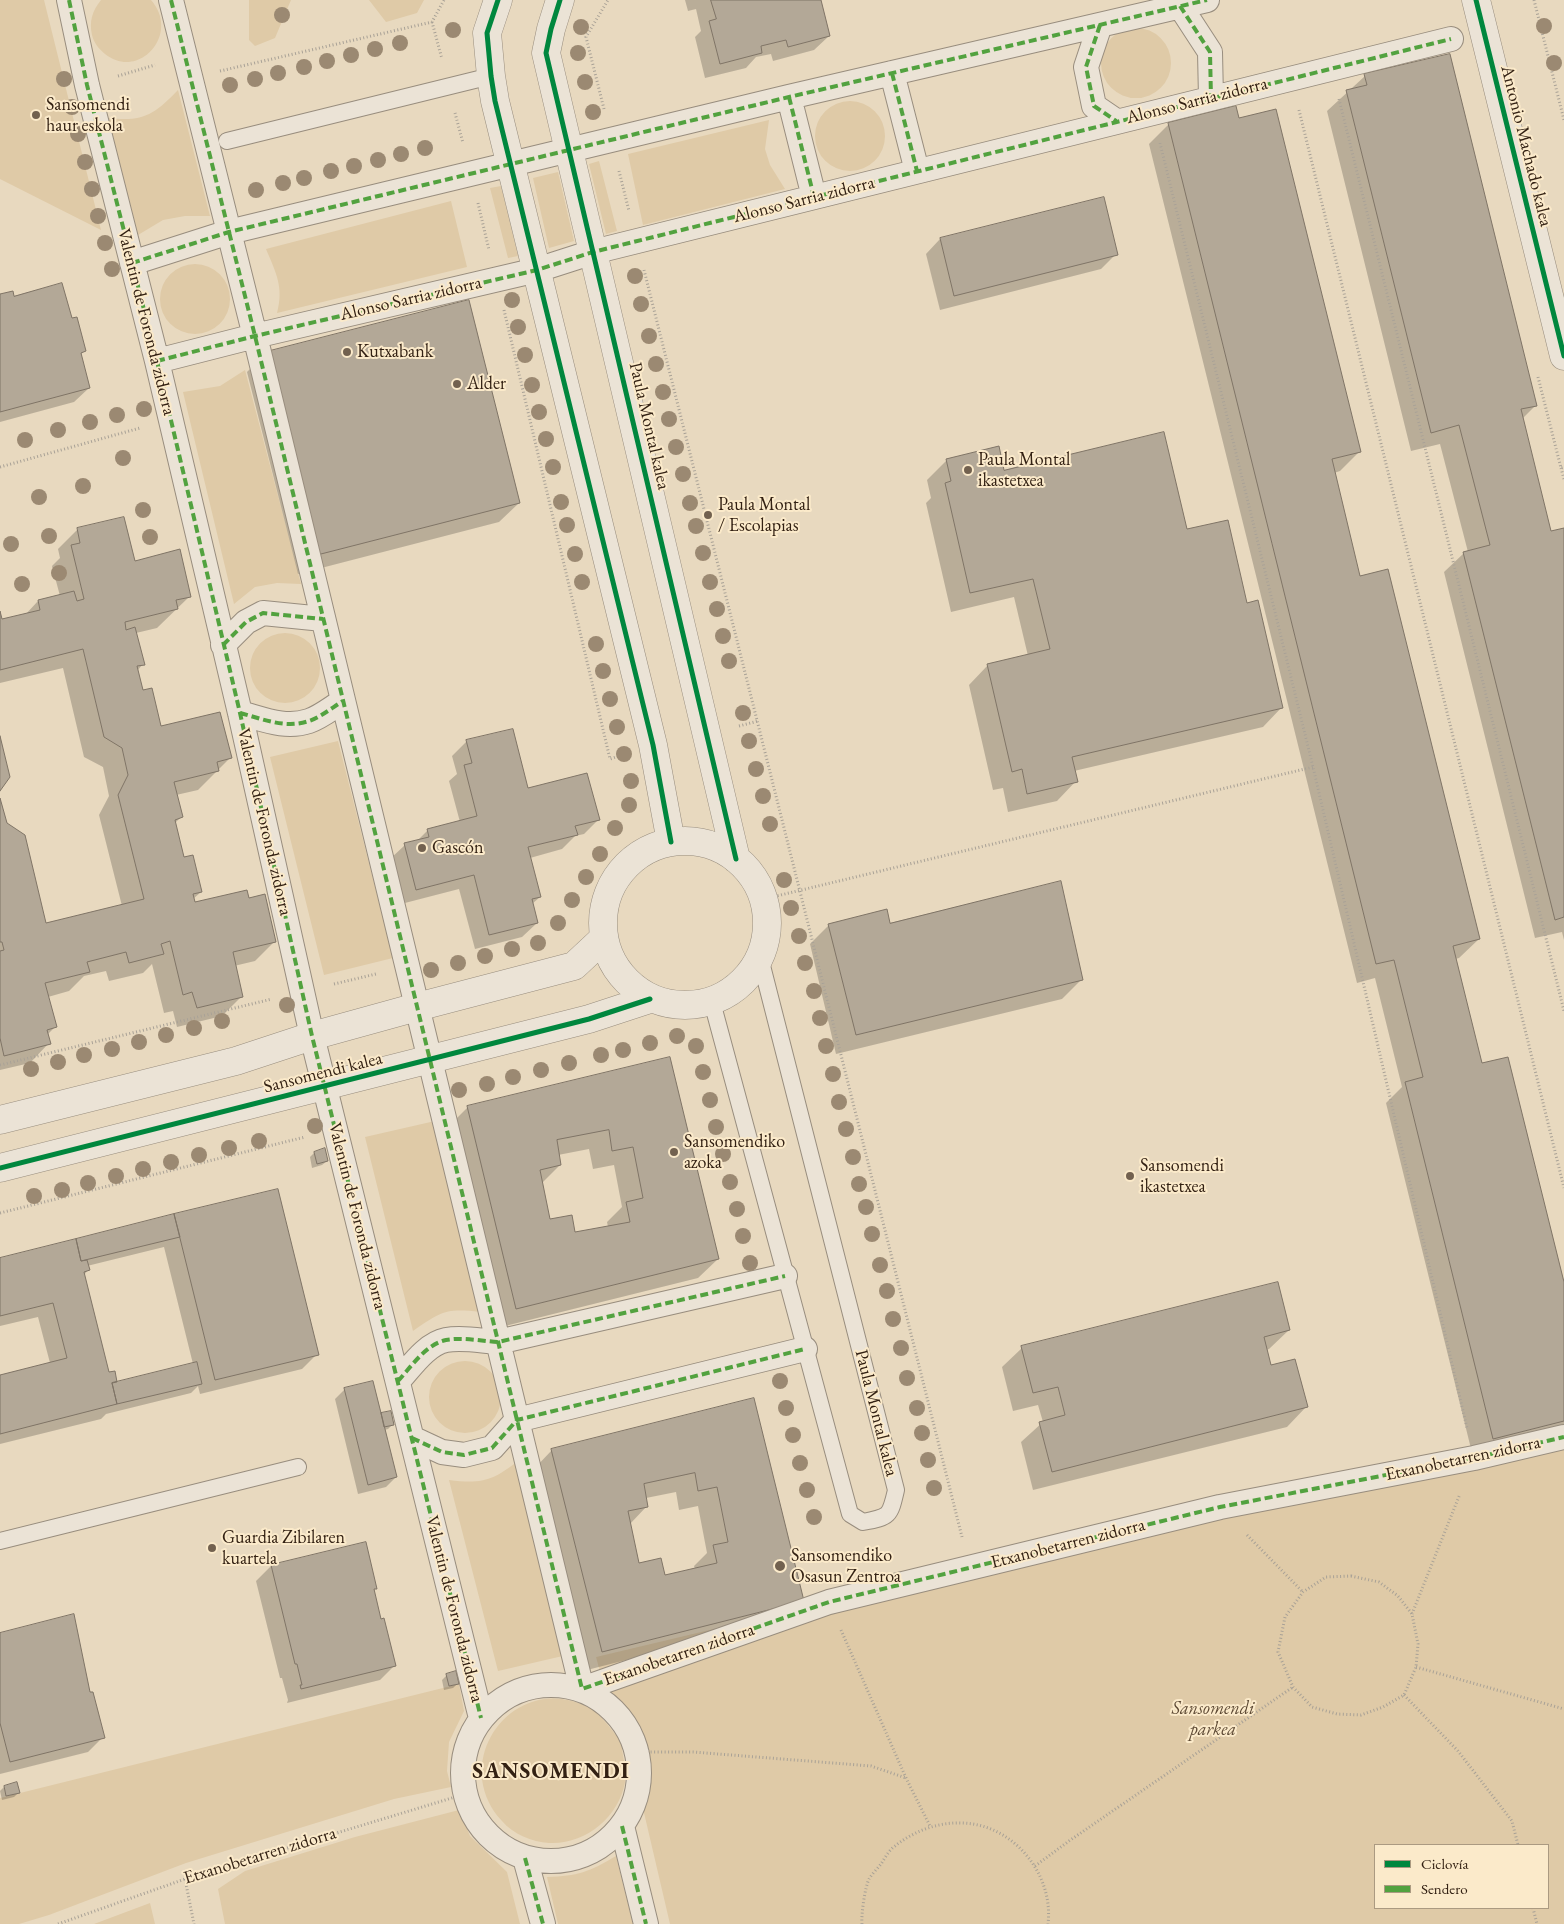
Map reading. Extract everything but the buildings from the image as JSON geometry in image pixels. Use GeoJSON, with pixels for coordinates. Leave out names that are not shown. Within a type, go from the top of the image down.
{"type":"FeatureCollection","features":[{"type":"Feature","properties":{"kind":"street","name":"Valentin de Foronda zidorra"},"geometry":{"type":"LineString","coordinates":[[69,0],[87,85],[157,361],[240,713],[312,1036],[481,1718]]}},
{"type":"Feature","properties":{"kind":"street"},"geometry":{"type":"LineString","coordinates":[[171,0],[230,232],[582,1690]]}},
{"type":"Feature","properties":{"kind":"street"},"geometry":{"type":"LineString","coordinates":[[498,0],[488,33],[491,76],[510,165],[653,745],[671,842]]}},
{"type":"Feature","properties":{"kind":"street","name":"Paula Montal kalea"},"geometry":{"type":"LineString","coordinates":[[560,0],[551,28],[546,53],[736,859]]}},
{"type":"Feature","properties":{"kind":"street"},"geometry":{"type":"LineString","coordinates":[[132,263],[230,232],[789,97],[1207,0]]}},
{"type":"Feature","properties":{"kind":"street","name":"Antonio Machado kalea"},"geometry":{"type":"LineString","coordinates":[[1476,0],[1564,356]]}},
{"type":"Feature","properties":{"kind":"street"},"geometry":{"type":"LineString","coordinates":[[1180,6],[1210,52],[1210,98]]}},
{"type":"Feature","properties":{"kind":"street"},"geometry":{"type":"LineString","coordinates":[[1100,25],[1086,67],[1094,106],[1116,121]]}},
{"type":"Feature","properties":{"kind":"street","name":"Alonso Sarria zidorra"},"geometry":{"type":"LineString","coordinates":[[157,361],[537,270],[594,252],[1451,38]]}},
{"type":"Feature","properties":{"kind":"street"},"geometry":{"type":"LineString","coordinates":[[892,73],[917,171]]}},
{"type":"Feature","properties":{"kind":"street"},"geometry":{"type":"LineString","coordinates":[[789,97],[814,198]]}},
{"type":"Feature","properties":{"kind":"street"},"geometry":{"type":"LineString","coordinates":[[223,645],[246,622],[263,613],[323,619]]}},
{"type":"Feature","properties":{"kind":"street","name":"Valentin de Foronda zidorra"},"geometry":{"type":"LineString","coordinates":[[240,713],[282,725],[298,724],[311,721],[343,701]]}},
{"type":"Feature","properties":{"kind":"street"},"geometry":{"type":"LineString","coordinates":[[694,841],[716,847],[736,859],[753,877],[764,898],[768,929],[760,958],[740,985],[712,1002],[681,1006],[650,998],[634,988],[620,974],[610,957],[604,938],[605,906],[618,876],[641,854],[671,842],[694,841]]}},
{"type":"Feature","properties":{"kind":"street","name":"Sansomendi kalea"},"geometry":{"type":"LineString","coordinates":[[0,1120],[236,1061],[312,1036],[574,966],[604,938]]}},
{"type":"Feature","properties":{"kind":"street","name":"Sansomendi kalea"},"geometry":{"type":"LineString","coordinates":[[0,1168],[589,1019],[650,998]]}},
{"type":"Feature","properties":{"kind":"street"},"geometry":{"type":"LineString","coordinates":[[398,1381],[427,1350],[445,1340],[462,1339],[498,1342],[785,1276]]}},
{"type":"Feature","properties":{"kind":"street"},"geometry":{"type":"LineString","coordinates":[[412,1438],[442,1452],[464,1455],[492,1448],[517,1420],[805,1349]]}},
{"type":"Feature","properties":{"kind":"street","name":"Etxanobetarren zidorra"},"geometry":{"type":"LineString","coordinates":[[582,1690],[829,1602],[1220,1507],[1474,1458],[1564,1437]]}},
{"type":"Feature","properties":{"kind":"street","name":"Valentin de Foronda zidorra"},"geometry":{"type":"LineString","coordinates":[[555,1684],[582,1690],[606,1704],[625,1724],[635,1744],[639,1766],[636,1794],[632,1808],[622,1826],[603,1845],[578,1857],[552,1862],[525,1858],[498,1844],[477,1822],[465,1794],[462,1768],[468,1741],[481,1718],[502,1699],[527,1687],[555,1684]]}},
{"type":"Feature","properties":{"kind":"street"},"geometry":{"type":"LineString","coordinates":[[622,1826],[646,1924]]}},
{"type":"Feature","properties":{"kind":"street"},"geometry":{"type":"LineString","coordinates":[[525,1858],[543,1924]]}},
{"type":"Feature","properties":{"kind":"lane"},"geometry":{"type":"LineString","coordinates":[[227,141],[491,76]]}},
{"type":"Feature","properties":{"kind":"lane","name":"Paula Montal kalea"},"geometry":{"type":"LineString","coordinates":[[712,1002],[850,1514],[863,1522],[883,1518],[891,1510],[896,1490],[760,958]]}},
{"type":"Feature","properties":{"kind":"lane"},"geometry":{"type":"LineString","coordinates":[[0,1541],[298,1467]]}},
{"type":"Feature","properties":{"kind":"path"},"geometry":{"type":"LineString","coordinates":[[87,85],[432,22],[444,0]]}},
{"type":"Feature","properties":{"kind":"path"},"geometry":{"type":"LineString","coordinates":[[608,0],[586,37],[970,1568]]}},
{"type":"Feature","properties":{"kind":"path"},"geometry":{"type":"LineString","coordinates":[[1534,0],[1564,120]]}},
{"type":"Feature","properties":{"kind":"path"},"geometry":{"type":"LineString","coordinates":[[1332,67],[1564,1011]]}},
{"type":"Feature","properties":{"kind":"path"},"geometry":{"type":"LineString","coordinates":[[1291,78],[1564,1188]]}},
{"type":"Feature","properties":{"kind":"path"},"geometry":{"type":"LineString","coordinates":[[1152,113],[1313,767],[1474,1458],[1412,1614]]}},
{"type":"Feature","properties":{"kind":"path"},"geometry":{"type":"LineString","coordinates":[[0,467],[170,420]]}},
{"type":"Feature","properties":{"kind":"path"},"geometry":{"type":"LineString","coordinates":[[1561,468],[1564,479]]}},
{"type":"Feature","properties":{"kind":"path"},"geometry":{"type":"LineString","coordinates":[[764,898],[1313,767]]}},
{"type":"Feature","properties":{"kind":"path"},"geometry":{"type":"LineString","coordinates":[[0,1065],[407,966]]}},
{"type":"Feature","properties":{"kind":"path"},"geometry":{"type":"LineString","coordinates":[[0,1213],[335,1129]]}},
{"type":"Feature","properties":{"kind":"path"},"geometry":{"type":"LineString","coordinates":[[1220,1507],[1303,1592]]}},
{"type":"Feature","properties":{"kind":"path"},"geometry":{"type":"LineString","coordinates":[[1326,1576],[1351,1576],[1379,1582],[1398,1596],[1412,1614],[1418,1644],[1416,1667],[1404,1695],[1383,1707],[1361,1715],[1337,1714],[1312,1707],[1293,1687],[1278,1652],[1285,1617],[1303,1592],[1326,1576]]}},
{"type":"Feature","properties":{"kind":"path"},"geometry":{"type":"LineString","coordinates":[[829,1602],[906,1778],[930,1826]]}},
{"type":"Feature","properties":{"kind":"path"},"geometry":{"type":"LineString","coordinates":[[1416,1667],[1564,1709]]}},
{"type":"Feature","properties":{"kind":"path"},"geometry":{"type":"LineString","coordinates":[[1035,1866],[1293,1687]]}},
{"type":"Feature","properties":{"kind":"path"},"geometry":{"type":"LineString","coordinates":[[1404,1695],[1439,1730],[1512,1820],[1518,1844]]}},
{"type":"Feature","properties":{"kind":"path"},"geometry":{"type":"LineString","coordinates":[[625,1724],[649,1752],[693,1752],[871,1766],[906,1778]]}},
{"type":"Feature","properties":{"kind":"path"},"geometry":{"type":"LineString","coordinates":[[862,1924],[869,1880],[893,1846],[930,1826],[962,1822],[993,1830],[1016,1844],[1035,1866],[1043,1881],[1050,1913],[1048,1924]]}},
{"type":"Feature","properties":{"kind":"path"},"geometry":{"type":"LineString","coordinates":[[185,1879],[194,1924]]}},
{"type":"Feature","properties":{"kind":"path"},"geometry":{"type":"LineString","coordinates":[[1533,1909],[1537,1924]]}},
{"type":"Feature","properties":{"kind":"green space"},"geometry":{"type":"Polygon","coordinates":[[[0,0],[44,0],[101,230],[0,179],[0,0]]]}},
{"type":"Feature","properties":{"kind":"green space"},"geometry":{"type":"Polygon","coordinates":[[[101,0],[151,0],[159,13],[161,27],[159,39],[152,50],[142,58],[131,62],[118,61],[105,54],[95,43],[91,30],[93,12],[101,0]]]}},
{"type":"Feature","properties":{"kind":"green space"},"geometry":{"type":"Polygon","coordinates":[[[249,0],[291,0],[275,38],[255,46],[249,40],[249,0]]]}},
{"type":"Feature","properties":{"kind":"green space"},"geometry":{"type":"Polygon","coordinates":[[[369,0],[424,0],[417,13],[386,22],[369,0]]]}},
{"type":"Feature","properties":{"kind":"green space"},"geometry":{"type":"Polygon","coordinates":[[[1143,28],[1156,34],[1165,43],[1169,49],[1171,63],[1169,77],[1161,88],[1150,96],[1129,98],[1122,96],[1111,88],[1103,77],[1101,56],[1103,49],[1111,38],[1122,30],[1143,28]]]}},
{"type":"Feature","properties":{"kind":"green space"},"geometry":{"type":"Polygon","coordinates":[[[178,90],[210,216],[185,216],[163,220],[138,235],[108,118],[130,119],[147,115],[155,111],[178,90]]]}},
{"type":"Feature","properties":{"kind":"green space"},"geometry":{"type":"Polygon","coordinates":[[[857,101],[870,107],[879,116],[883,122],[885,136],[883,150],[875,161],[864,169],[843,171],[836,169],[825,161],[817,150],[815,129],[817,122],[825,111],[836,103],[857,101]]]}},
{"type":"Feature","properties":{"kind":"green space"},"geometry":{"type":"Polygon","coordinates":[[[769,120],[765,149],[770,165],[785,189],[643,225],[628,154],[769,120]]]}},
{"type":"Feature","properties":{"kind":"green space"},"geometry":{"type":"Polygon","coordinates":[[[599,161],[617,231],[606,234],[589,164],[599,161]]]}},
{"type":"Feature","properties":{"kind":"green space"},"geometry":{"type":"Polygon","coordinates":[[[558,172],[574,241],[549,248],[533,178],[558,172]]]}},
{"type":"Feature","properties":{"kind":"green space"},"geometry":{"type":"Polygon","coordinates":[[[501,186],[518,256],[508,258],[490,188],[501,186]]]}},
{"type":"Feature","properties":{"kind":"green space"},"geometry":{"type":"Polygon","coordinates":[[[451,201],[467,267],[277,313],[280,295],[278,280],[266,249],[451,201]]]}},
{"type":"Feature","properties":{"kind":"green space"},"geometry":{"type":"Polygon","coordinates":[[[195,264],[208,267],[220,274],[227,286],[230,299],[227,312],[220,324],[208,331],[195,334],[182,331],[170,324],[163,312],[160,299],[163,286],[170,274],[182,267],[195,264]]]}},
{"type":"Feature","properties":{"kind":"green space"},"geometry":{"type":"Polygon","coordinates":[[[245,370],[301,584],[277,583],[255,587],[234,604],[183,392],[220,386],[245,370]]]}},
{"type":"Feature","properties":{"kind":"green space"},"geometry":{"type":"Polygon","coordinates":[[[285,633],[298,636],[310,643],[317,655],[320,668],[317,681],[310,693],[298,700],[285,703],[272,700],[260,693],[253,681],[250,668],[253,655],[260,643],[272,636],[285,633]]]}},
{"type":"Feature","properties":{"kind":"green space"},"geometry":{"type":"Polygon","coordinates":[[[338,741],[393,958],[324,975],[270,757],[338,741]]]}},
{"type":"Feature","properties":{"kind":"green space"},"geometry":{"type":"Polygon","coordinates":[[[435,1121],[480,1312],[451,1311],[430,1319],[413,1331],[365,1137],[435,1121]]]}},
{"type":"Feature","properties":{"kind":"green space"},"geometry":{"type":"Polygon","coordinates":[[[465,1361],[485,1367],[495,1377],[501,1397],[495,1417],[485,1427],[465,1433],[445,1427],[435,1417],[429,1397],[435,1377],[445,1367],[465,1361]]]}},
{"type":"Feature","properties":{"kind":"green space","name":"Sansomendi parkea"},"geometry":{"type":"Polygon","coordinates":[[[1564,1437],[1564,1924],[670,1924],[638,1787],[622,1748],[625,1782],[616,1807],[598,1826],[587,1834],[575,1839],[549,1843],[523,1836],[506,1826],[487,1797],[482,1773],[486,1749],[497,1728],[514,1711],[536,1701],[561,1699],[593,1710],[617,1736],[596,1657],[970,1568],[1564,1437]]]}},
{"type":"Feature","properties":{"kind":"green space"},"geometry":{"type":"Polygon","coordinates":[[[518,1461],[567,1655],[498,1671],[449,1480],[470,1482],[486,1480],[501,1473],[518,1461]]]}},
{"type":"Feature","properties":{"kind":"green space"},"geometry":{"type":"Polygon","coordinates":[[[459,1684],[464,1711],[449,1742],[447,1771],[451,1787],[394,1799],[186,1863],[49,1915],[19,1924],[0,1924],[0,1798],[459,1684]]]}},
{"type":"Feature","properties":{"kind":"green space"},"geometry":{"type":"Polygon","coordinates":[[[459,1810],[470,1836],[507,1872],[520,1924],[225,1924],[218,1889],[245,1871],[355,1837],[459,1810]]]}},
{"type":"Feature","properties":{"kind":"green space"},"geometry":{"type":"Polygon","coordinates":[[[616,1856],[633,1924],[558,1924],[547,1877],[567,1876],[583,1872],[616,1856]]]}},
{"type":"Feature","properties":{"kind":"green space"},"geometry":{"type":"Polygon","coordinates":[[[150,1903],[155,1924],[94,1924],[150,1903]]]}},
{"type":"Feature","properties":{"kind":"marked path"},"geometry":{"type":"LineString","coordinates":[[69,0],[87,85],[157,361],[240,713],[312,1036],[481,1718]]}},
{"type":"Feature","properties":{"kind":"marked path"},"geometry":{"type":"LineString","coordinates":[[171,0],[255,336],[582,1689],[829,1602],[1220,1507],[1474,1458],[1564,1437]]}},
{"type":"Feature","properties":{"kind":"marked path"},"geometry":{"type":"LineString","coordinates":[[132,263],[229,232],[789,97],[1207,0]]}},
{"type":"Feature","properties":{"kind":"marked path"},"geometry":{"type":"LineString","coordinates":[[1180,6],[1210,52],[1211,98]]}},
{"type":"Feature","properties":{"kind":"marked path"},"geometry":{"type":"LineString","coordinates":[[1100,25],[1086,67],[1094,106],[1116,121]]}},
{"type":"Feature","properties":{"kind":"marked path"},"geometry":{"type":"LineString","coordinates":[[157,361],[537,270],[593,252],[1451,39]]}},
{"type":"Feature","properties":{"kind":"marked path"},"geometry":{"type":"LineString","coordinates":[[892,73],[917,171]]}},
{"type":"Feature","properties":{"kind":"marked path"},"geometry":{"type":"LineString","coordinates":[[789,97],[814,197]]}},
{"type":"Feature","properties":{"kind":"marked path"},"geometry":{"type":"LineString","coordinates":[[223,645],[246,622],[263,613],[323,619]]}},
{"type":"Feature","properties":{"kind":"marked path"},"geometry":{"type":"LineString","coordinates":[[240,713],[283,724],[300,723],[318,717],[343,701]]}},
{"type":"Feature","properties":{"kind":"marked path"},"geometry":{"type":"LineString","coordinates":[[398,1381],[425,1351],[446,1340],[465,1339],[498,1342],[785,1276]]}},
{"type":"Feature","properties":{"kind":"marked path"},"geometry":{"type":"LineString","coordinates":[[412,1438],[442,1452],[464,1455],[492,1448],[517,1420],[805,1349]]}},
{"type":"Feature","properties":{"kind":"marked path"},"geometry":{"type":"LineString","coordinates":[[622,1826],[646,1924]]}},
{"type":"Feature","properties":{"kind":"marked path"},"geometry":{"type":"LineString","coordinates":[[525,1858],[543,1924]]}},
{"type":"Feature","properties":{"kind":"cycle path"},"geometry":{"type":"LineString","coordinates":[[498,0],[487,33],[495,101],[653,745],[671,842]]}},
{"type":"Feature","properties":{"kind":"cycle path"},"geometry":{"type":"LineString","coordinates":[[560,0],[546,53],[736,859]]}},
{"type":"Feature","properties":{"kind":"cycle path"},"geometry":{"type":"LineString","coordinates":[[1476,0],[1564,356]]}},
{"type":"Feature","properties":{"kind":"cycle path"},"geometry":{"type":"LineString","coordinates":[[0,1168],[589,1019],[650,999]]}},
{"type":"Feature","properties":{"kind":"place","name":"Sansomendi haur eskola"},"geometry":{"type":"Point","coordinates":[36,115]}},
{"type":"Feature","properties":{"kind":"place","name":"Kutxabank"},"geometry":{"type":"Point","coordinates":[347,352]}},
{"type":"Feature","properties":{"kind":"place","name":"Alder"},"geometry":{"type":"Point","coordinates":[457,384]}},
{"type":"Feature","properties":{"kind":"place","name":"Paula Montal ikastetxea"},"geometry":{"type":"Point","coordinates":[968,470]}},
{"type":"Feature","properties":{"kind":"place","name":"Paula Montal / Escolapias"},"geometry":{"type":"Point","coordinates":[708,515]}},
{"type":"Feature","properties":{"kind":"place","name":"Gascón"},"geometry":{"type":"Point","coordinates":[422,848]}},
{"type":"Feature","properties":{"kind":"place","name":"Sansomendiko azoka"},"geometry":{"type":"Point","coordinates":[674,1152]}},
{"type":"Feature","properties":{"kind":"place","name":"Sansomendi ikastetxea"},"geometry":{"type":"Point","coordinates":[1130,1176]}},
{"type":"Feature","properties":{"kind":"place","name":"Guardia Zibilaren kuartela"},"geometry":{"type":"Point","coordinates":[212,1548]}},
{"type":"Feature","properties":{"kind":"place","name":"Sansomendiko Osasun Zentroa"},"geometry":{"type":"Point","coordinates":[780,1566]}},
{"type":"Feature","properties":{"kind":"district","name":"SANSOMENDI"},"geometry":{"type":"Point","coordinates":[551,1772]}}]}
